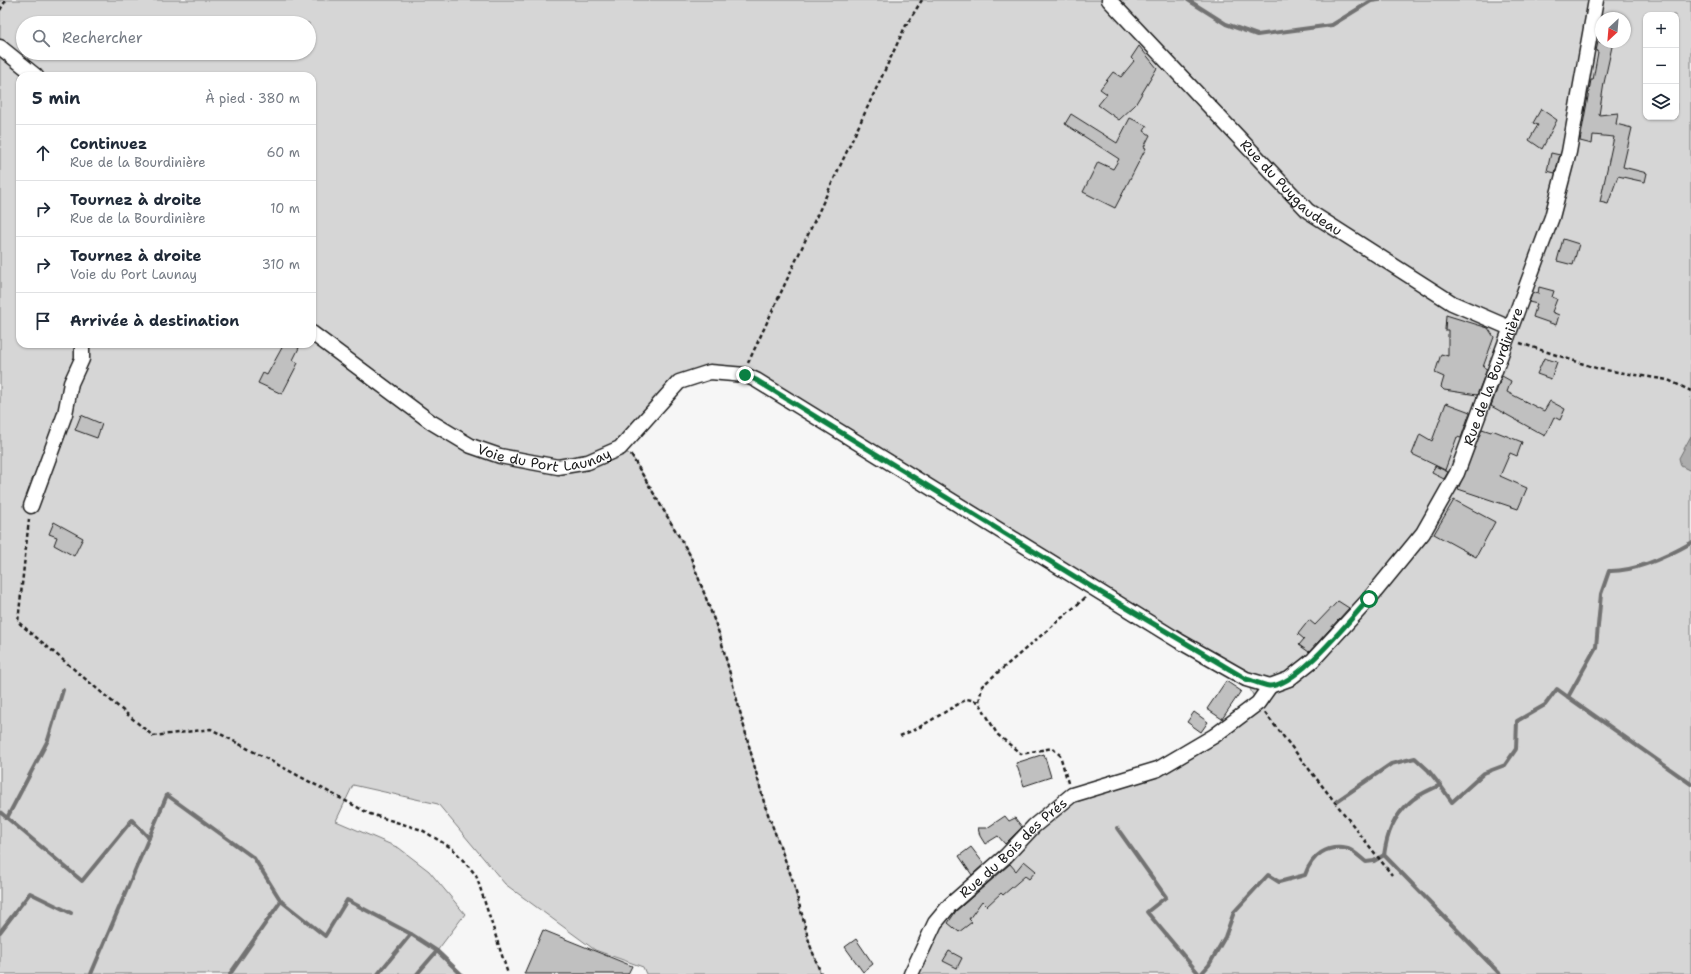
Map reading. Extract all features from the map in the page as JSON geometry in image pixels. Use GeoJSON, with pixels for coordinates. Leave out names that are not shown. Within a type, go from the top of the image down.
{"type":"FeatureCollection","features":[{"type":"Feature","properties":{"kind":"street","name":"Rue du Puygaudeau"},"geometry":{"type":"LineString","coordinates":[[1109,0],[1308,211],[1452,303],[1508,333]]}},
{"type":"Feature","properties":{"kind":"street","name":"Rue de la Bourdinière"},"geometry":{"type":"LineString","coordinates":[[1270,686],[1289,679],[1313,660],[1369,599],[1423,533],[1457,473],[1552,217],[1569,152],[1596,0]]}},
{"type":"Feature","properties":{"kind":"street"},"geometry":{"type":"LineString","coordinates":[[0,47],[16,60]]}},
{"type":"Feature","properties":{"kind":"street"},"geometry":{"type":"LineString","coordinates":[[16,60],[31,72]]}},
{"type":"Feature","properties":{"kind":"street","name":"Voie du Port Launay"},"geometry":{"type":"LineString","coordinates":[[316,336],[431,422],[471,446],[500,456],[558,467],[588,462],[620,448],[679,382],[710,372],[745,375],[756,380],[1090,586],[1246,679],[1270,686]]}},
{"type":"Feature","properties":{"kind":"street"},"geometry":{"type":"LineString","coordinates":[[31,506],[65,414],[71,383],[82,359],[82,348]]}},
{"type":"Feature","properties":{"kind":"street","name":"Rue du Bois des Prés"},"geometry":{"type":"LineString","coordinates":[[911,974],[935,923],[950,905],[1006,856],[1034,826],[1072,795],[1158,769],[1214,736],[1258,703],[1270,686]]}},
{"type":"Feature","properties":{"kind":"path"},"geometry":{"type":"LineString","coordinates":[[0,10],[6,0]]}},
{"type":"Feature","properties":{"kind":"path"},"geometry":{"type":"LineString","coordinates":[[745,375],[750,358],[905,27],[922,0]]}},
{"type":"Feature","properties":{"kind":"path"},"geometry":{"type":"LineString","coordinates":[[1508,333],[1599,369],[1668,380],[1691,391]]}},
{"type":"Feature","properties":{"kind":"path"},"geometry":{"type":"LineString","coordinates":[[620,448],[632,456],[690,555],[720,636],[765,806],[793,881],[810,945],[821,974]]}},
{"type":"Feature","properties":{"kind":"path"},"geometry":{"type":"LineString","coordinates":[[31,506],[18,622],[153,736],[211,730],[370,814],[422,830],[453,849],[476,875],[508,974]]}},
{"type":"Feature","properties":{"kind":"path"},"geometry":{"type":"LineString","coordinates":[[1072,795],[1060,755],[1052,748],[1021,754],[997,734],[979,702],[982,686],[1084,600],[1090,586]]}},
{"type":"Feature","properties":{"kind":"path"},"geometry":{"type":"LineString","coordinates":[[900,736],[918,728],[967,699],[979,702]]}},
{"type":"Feature","properties":{"kind":"path"},"geometry":{"type":"LineString","coordinates":[[1258,703],[1392,875]]}},
{"type":"Feature","properties":{"kind":"shaded area"},"geometry":{"type":"Polygon","coordinates":[[[0,0],[1691,0],[1691,974],[911,974],[935,923],[1072,795],[1158,769],[1257,703],[1245,679],[745,375],[679,382],[620,448],[632,456],[690,555],[720,636],[765,806],[790,873],[810,945],[821,974],[646,974],[643,967],[595,950],[505,884],[438,804],[353,785],[336,821],[399,848],[429,871],[465,914],[437,951],[461,974],[0,974],[0,0]]]}},
{"type":"Feature","properties":{"kind":"shaded area"},"geometry":{"type":"Polygon","coordinates":[[[1691,436],[1691,471],[1681,466],[1679,458],[1691,436]]]}},
{"type":"Feature","properties":{"kind":"building"},"geometry":{"type":"Polygon","coordinates":[[[1139,46],[1157,68],[1135,105],[1119,120],[1098,105],[1107,94],[1100,89],[1113,72],[1121,77],[1134,61],[1131,58],[1139,46]]]}},
{"type":"Feature","properties":{"kind":"building"},"geometry":{"type":"Polygon","coordinates":[[[1597,48],[1612,48],[1599,115],[1618,113],[1616,124],[1632,128],[1623,167],[1647,173],[1645,182],[1618,176],[1608,204],[1600,202],[1614,137],[1593,135],[1592,144],[1580,141],[1591,80],[1593,80],[1598,52],[1596,51],[1597,48]]]}},
{"type":"Feature","properties":{"kind":"building"},"geometry":{"type":"Polygon","coordinates":[[[1541,109],[1557,120],[1542,149],[1529,140],[1538,125],[1533,123],[1541,109]]]}},
{"type":"Feature","properties":{"kind":"building"},"geometry":{"type":"Polygon","coordinates":[[[1071,114],[1117,143],[1130,118],[1147,126],[1144,131],[1150,135],[1144,147],[1146,148],[1115,208],[1083,192],[1098,162],[1113,169],[1119,159],[1065,124],[1071,114]]]}},
{"type":"Feature","properties":{"kind":"building"},"geometry":{"type":"Polygon","coordinates":[[[1551,153],[1560,155],[1555,173],[1547,171],[1551,153]]]}},
{"type":"Feature","properties":{"kind":"building"},"geometry":{"type":"Polygon","coordinates":[[[1563,239],[1579,244],[1573,265],[1557,261],[1563,239]]]}},
{"type":"Feature","properties":{"kind":"building"},"geometry":{"type":"Polygon","coordinates":[[[1539,287],[1554,291],[1552,297],[1557,299],[1552,312],[1559,315],[1556,325],[1533,317],[1537,304],[1529,302],[1533,292],[1538,294],[1539,287]]]}},
{"type":"Feature","properties":{"kind":"building"},"geometry":{"type":"Polygon","coordinates":[[[1446,315],[1488,328],[1494,337],[1483,367],[1487,369],[1477,395],[1444,390],[1441,387],[1444,377],[1435,373],[1441,354],[1448,356],[1448,330],[1445,330],[1446,315]]]}},
{"type":"Feature","properties":{"kind":"building"},"geometry":{"type":"Polygon","coordinates":[[[282,348],[299,348],[293,360],[298,363],[282,394],[258,383],[263,373],[267,375],[282,348]]]}},
{"type":"Feature","properties":{"kind":"building"},"geometry":{"type":"Polygon","coordinates":[[[1544,358],[1557,362],[1551,379],[1537,374],[1544,358]]]}},
{"type":"Feature","properties":{"kind":"building"},"geometry":{"type":"Polygon","coordinates":[[[1502,376],[1511,381],[1507,392],[1544,411],[1550,401],[1565,409],[1560,420],[1554,417],[1545,436],[1491,406],[1502,376]]]}},
{"type":"Feature","properties":{"kind":"building"},"geometry":{"type":"Polygon","coordinates":[[[1446,403],[1470,412],[1461,438],[1457,437],[1445,470],[1412,454],[1420,434],[1432,441],[1446,403]]]}},
{"type":"Feature","properties":{"kind":"building"},"geometry":{"type":"Polygon","coordinates":[[[81,415],[102,424],[97,438],[75,430],[81,415]]]}},
{"type":"Feature","properties":{"kind":"building"},"geometry":{"type":"Polygon","coordinates":[[[1482,429],[1491,432],[1492,430],[1522,442],[1517,456],[1510,453],[1500,476],[1527,488],[1518,509],[1458,489],[1482,429]]]}},
{"type":"Feature","properties":{"kind":"building"},"geometry":{"type":"Polygon","coordinates":[[[1435,466],[1448,472],[1444,479],[1432,473],[1435,466]]]}},
{"type":"Feature","properties":{"kind":"building"},"geometry":{"type":"Polygon","coordinates":[[[1454,500],[1495,522],[1476,557],[1434,534],[1454,500]]]}},
{"type":"Feature","properties":{"kind":"building"},"geometry":{"type":"Polygon","coordinates":[[[54,522],[83,538],[74,556],[54,545],[57,537],[49,534],[54,522]]]}},
{"type":"Feature","properties":{"kind":"building"},"geometry":{"type":"Polygon","coordinates":[[[1338,601],[1349,608],[1309,652],[1299,645],[1304,639],[1298,634],[1309,620],[1315,625],[1338,601]]]}},
{"type":"Feature","properties":{"kind":"building"},"geometry":{"type":"Polygon","coordinates":[[[1226,681],[1241,691],[1222,719],[1207,709],[1226,681]]]}},
{"type":"Feature","properties":{"kind":"building"},"geometry":{"type":"Polygon","coordinates":[[[1194,712],[1208,722],[1201,732],[1187,722],[1194,712]]]}},
{"type":"Feature","properties":{"kind":"building"},"geometry":{"type":"Polygon","coordinates":[[[1044,754],[1051,777],[1024,786],[1016,763],[1044,754]]]}},
{"type":"Feature","properties":{"kind":"building"},"geometry":{"type":"Polygon","coordinates":[[[1005,816],[1009,821],[1015,818],[1022,827],[1005,844],[998,836],[985,844],[980,836],[978,828],[987,828],[1005,816]]]}},
{"type":"Feature","properties":{"kind":"building"},"geometry":{"type":"Polygon","coordinates":[[[971,847],[984,864],[972,875],[959,856],[971,847]]]}},
{"type":"Feature","properties":{"kind":"building"},"geometry":{"type":"Polygon","coordinates":[[[1024,861],[1036,871],[1029,879],[1025,876],[1003,895],[1001,893],[987,906],[982,901],[969,919],[972,922],[959,932],[948,923],[956,911],[1010,864],[1016,871],[1024,861]]]}},
{"type":"Feature","properties":{"kind":"building"},"geometry":{"type":"Polygon","coordinates":[[[543,930],[632,966],[628,974],[524,974],[543,930]]]}},
{"type":"Feature","properties":{"kind":"building"},"geometry":{"type":"Polygon","coordinates":[[[856,939],[873,964],[863,972],[845,947],[856,939]]]}},
{"type":"Feature","properties":{"kind":"building"},"geometry":{"type":"Polygon","coordinates":[[[949,951],[962,958],[957,968],[943,961],[949,951]]]}},
{"type":"Feature","properties":{"kind":"waterway"},"geometry":{"type":"LineString","coordinates":[[1188,0],[1226,24],[1257,35],[1332,25],[1371,1],[1379,0]]}},
{"type":"Feature","properties":{"kind":"waterway"},"geometry":{"type":"LineString","coordinates":[[1201,974],[1209,965],[1225,937],[1234,912],[1268,875],[1279,882],[1305,875],[1316,857],[1333,848],[1348,849],[1366,862],[1374,861],[1384,855],[1389,833],[1395,820],[1413,799],[1440,785],[1452,802],[1484,773],[1505,765],[1516,749],[1517,721],[1545,705],[1557,689],[1568,697],[1596,647],[1601,594],[1609,571],[1619,571],[1641,566],[1662,558],[1691,543]]}},
{"type":"Feature","properties":{"kind":"waterway"},"geometry":{"type":"LineString","coordinates":[[7,818],[48,740],[63,690]]}},
{"type":"Feature","properties":{"kind":"waterway"},"geometry":{"type":"LineString","coordinates":[[1568,697],[1691,784]]}},
{"type":"Feature","properties":{"kind":"waterway"},"geometry":{"type":"LineString","coordinates":[[1337,801],[1391,764],[1415,758],[1428,770],[1440,785]]}},
{"type":"Feature","properties":{"kind":"waterway"},"geometry":{"type":"LineString","coordinates":[[91,974],[167,795],[254,858],[281,901],[325,936],[347,900],[411,934],[437,951],[461,974]]}},
{"type":"Feature","properties":{"kind":"waterway"},"geometry":{"type":"LineString","coordinates":[[0,812],[82,881],[132,820],[149,838]]}},
{"type":"Feature","properties":{"kind":"waterway"},"geometry":{"type":"LineString","coordinates":[[1117,828],[1166,897],[1147,912],[1199,974]]}},
{"type":"Feature","properties":{"kind":"waterway"},"geometry":{"type":"LineString","coordinates":[[1384,855],[1500,974]]}},
{"type":"Feature","properties":{"kind":"waterway"},"geometry":{"type":"LineString","coordinates":[[0,932],[30,893],[71,913]]}},
{"type":"Feature","properties":{"kind":"waterway"},"geometry":{"type":"LineString","coordinates":[[230,974],[281,901]]}},
{"type":"Feature","properties":{"kind":"waterway"},"geometry":{"type":"LineString","coordinates":[[378,974],[411,934]]}},
{"type":"Feature","properties":{"kind":"waterway"},"geometry":{"type":"LineString","coordinates":[[417,974],[437,951]]}},
{"type":"Feature","properties":{"kind":"route"},"geometry":{"type":"LineString","coordinates":[[745,375],[756,380],[1179,641],[1246,679],[1270,686],[1289,679],[1313,660],[1369,599]]}}]}
